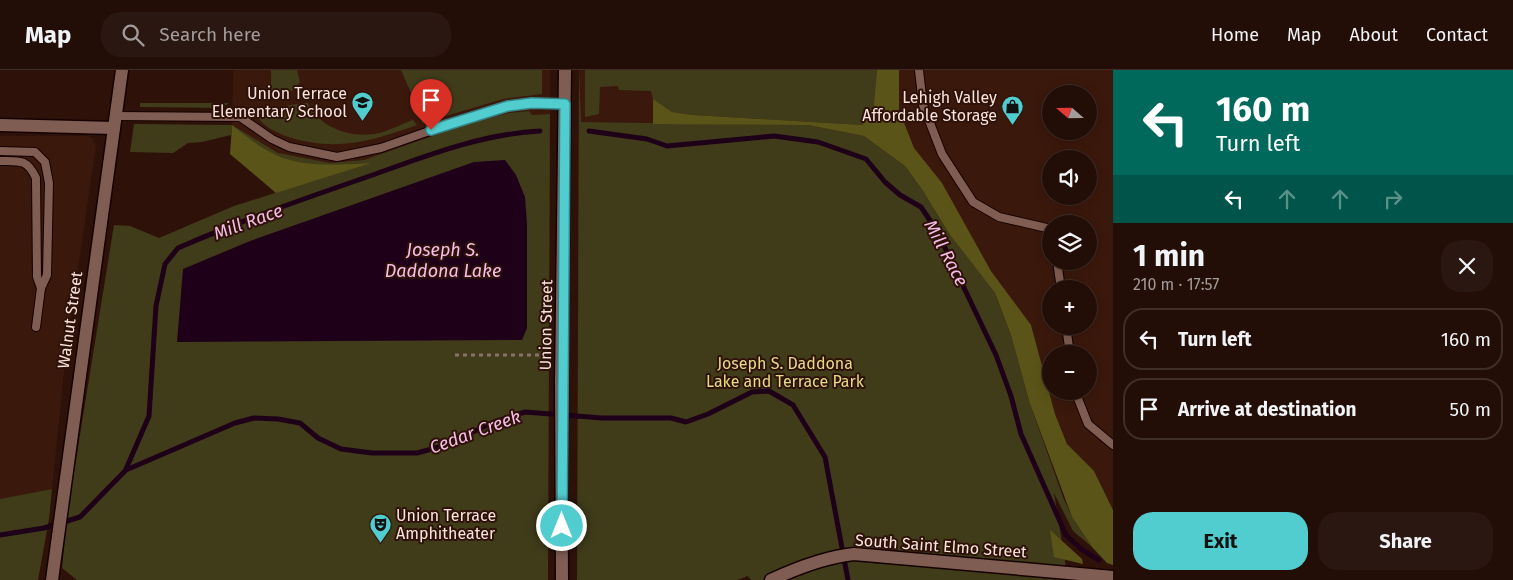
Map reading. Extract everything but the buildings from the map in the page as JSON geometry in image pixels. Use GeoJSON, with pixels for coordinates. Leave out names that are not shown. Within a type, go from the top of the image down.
{"type":"FeatureCollection","features":[{"type":"Feature","properties":{"kind":"street","name":"Walnut Street"},"geometry":{"type":"LineString","coordinates":[[52,580],[122,70]]}},
{"type":"Feature","properties":{"kind":"street","name":"Union Street"},"geometry":{"type":"LineString","coordinates":[[562,580],[561,381],[565,70]]}},
{"type":"Feature","properties":{"kind":"street"},"geometry":{"type":"LineString","coordinates":[[0,125],[114,122]]}},
{"type":"Feature","properties":{"kind":"street","name":"South Saint Elmo Street"},"geometry":{"type":"LineString","coordinates":[[771,580],[810,564],[838,556],[877,555],[1113,577]]}},
{"type":"Feature","properties":{"kind":"lane"},"geometry":{"type":"LineString","coordinates":[[919,70],[923,104],[942,154],[973,202],[999,217],[1042,227]]}},
{"type":"Feature","properties":{"kind":"lane"},"geometry":{"type":"LineString","coordinates":[[114,122],[240,117],[272,139],[289,147],[337,157],[382,148],[475,115],[508,106],[532,103],[565,104]]}},
{"type":"Feature","properties":{"kind":"lane"},"geometry":{"type":"LineString","coordinates":[[0,152],[35,152],[45,162],[49,184],[47,275],[41,288],[36,327]]}},
{"type":"Feature","properties":{"kind":"lane"},"geometry":{"type":"LineString","coordinates":[[0,161],[21,161],[31,167],[36,178],[37,269],[41,288]]}},
{"type":"Feature","properties":{"kind":"lane"},"geometry":{"type":"LineString","coordinates":[[1079,400],[1088,424],[1113,445]]}},
{"type":"Feature","properties":{"kind":"path"},"geometry":{"type":"LineString","coordinates":[[455,355],[535,355]]}},
{"type":"Feature","properties":{"kind":"shaded area","name":"Union Terrace Elementary School"},"geometry":{"type":"Polygon","coordinates":[[[233,70],[550,70],[550,114],[509,116],[371,163],[324,166],[272,154],[232,125],[233,70]]]}},
{"type":"Feature","properties":{"kind":"shaded area"},"geometry":{"type":"Polygon","coordinates":[[[579,70],[1113,70],[1113,510],[1094,471],[1067,444],[1051,400],[1097,400],[1097,345],[1042,345],[1042,366],[1031,325],[991,271],[942,183],[808,125],[579,122],[579,70]]]}},
{"type":"Feature","properties":{"kind":"shaded area"},"geometry":{"type":"Polygon","coordinates":[[[877,70],[899,70],[899,110],[914,148],[942,183],[991,271],[1031,325],[1042,366],[1042,400],[1051,400],[1067,444],[1094,471],[1113,510],[1113,565],[1107,563],[1092,547],[1072,517],[1029,401],[1011,335],[995,293],[950,235],[905,166],[864,136],[808,125],[653,124],[653,99],[672,112],[693,115],[862,125],[873,113],[877,70]]]}},
{"type":"Feature","properties":{"kind":"shaded area"},"geometry":{"type":"Polygon","coordinates":[[[232,125],[267,150],[297,162],[329,165],[371,163],[276,193],[230,154],[232,125]]]}},
{"type":"Feature","properties":{"kind":"shaded area"},"geometry":{"type":"Polygon","coordinates":[[[0,136],[88,136],[92,138],[96,146],[67,343],[52,489],[0,499],[0,136]]]}},
{"type":"Feature","properties":{"kind":"shaded area"},"geometry":{"type":"Polygon","coordinates":[[[1050,530],[1082,559],[1083,564],[1054,557],[1050,530]]]}},
{"type":"Feature","properties":{"kind":"green space"},"geometry":{"type":"Polygon","coordinates":[[[271,70],[297,70],[300,82],[292,91],[271,95],[271,70]]]}},
{"type":"Feature","properties":{"kind":"green space"},"geometry":{"type":"Polygon","coordinates":[[[401,70],[542,70],[542,94],[503,99],[422,123],[421,116],[401,70]]]}},
{"type":"Feature","properties":{"kind":"green space","name":"Joseph S. Daddona Lake and Terrace Park"},"geometry":{"type":"Polygon","coordinates":[[[579,70],[581,122],[808,125],[864,136],[905,166],[950,235],[995,293],[1011,335],[1029,401],[1063,497],[1072,517],[1092,547],[1073,531],[1054,493],[1068,580],[751,580],[748,576],[737,580],[577,580],[579,70]]]}},
{"type":"Feature","properties":{"kind":"green space"},"geometry":{"type":"Polygon","coordinates":[[[585,70],[877,70],[873,113],[862,125],[693,115],[672,112],[653,99],[651,91],[619,90],[618,86],[600,87],[599,114],[585,117],[585,70]]]}},
{"type":"Feature","properties":{"kind":"green space"},"geometry":{"type":"Polygon","coordinates":[[[140,103],[229,103],[222,108],[140,107],[140,103]]]}},
{"type":"Feature","properties":{"kind":"green space"},"geometry":{"type":"Polygon","coordinates":[[[308,103],[320,120],[329,126],[348,133],[379,133],[413,120],[417,125],[383,136],[351,143],[318,143],[283,135],[275,131],[260,120],[255,111],[308,103]]]}},
{"type":"Feature","properties":{"kind":"green space"},"geometry":{"type":"Polygon","coordinates":[[[529,111],[532,115],[550,114],[548,580],[77,580],[62,568],[68,509],[114,225],[130,226],[159,238],[234,206],[369,163],[312,165],[299,163],[264,149],[232,126],[231,135],[202,142],[188,143],[173,153],[130,152],[134,124],[232,125],[278,153],[330,163],[364,160],[470,123],[509,113],[529,111]]]}},
{"type":"Feature","properties":{"kind":"green space"},"geometry":{"type":"Polygon","coordinates":[[[52,489],[49,519],[38,580],[0,580],[0,499],[52,489]]]}},
{"type":"Feature","properties":{"kind":"water","name":"Joseph S. Daddona Lake"},"geometry":{"type":"Polygon","coordinates":[[[505,160],[516,175],[525,197],[527,224],[527,328],[522,340],[177,342],[183,269],[250,241],[474,162],[505,160]]]}},
{"type":"Feature","properties":{"kind":"waterway","name":"Mill Race"},"geometry":{"type":"LineString","coordinates":[[126,469],[149,416],[156,306],[165,264],[178,248],[272,211],[431,154],[496,137],[540,131]]}},
{"type":"Feature","properties":{"kind":"waterway","name":"Mill Race"},"geometry":{"type":"LineString","coordinates":[[589,131],[647,139],[667,146],[774,136],[818,142],[866,159],[885,182],[900,195],[921,207],[937,231],[996,355],[1011,396],[1021,434],[1066,535],[1081,549],[1099,560]]}},
{"type":"Feature","properties":{"kind":"waterway","name":"Cedar Creek"},"geometry":{"type":"LineString","coordinates":[[0,535],[44,528],[80,517],[126,470],[235,423],[254,418],[278,419],[300,423],[318,438],[341,449],[372,453],[417,453],[443,446],[494,422],[525,412],[602,418],[671,418],[686,422],[708,414],[752,392],[769,391],[793,405],[825,457],[848,580]]}},
{"type":"Feature","properties":{"kind":"place","name":"Union Terrace Elementary School"},"geometry":{"type":"Point","coordinates":[363,121]}},
{"type":"Feature","properties":{"kind":"place","name":"Lehigh Valley Affordable Storage"},"geometry":{"type":"Point","coordinates":[1013,125]}},
{"type":"Feature","properties":{"kind":"place","name":"Union Terrace Amphitheater"},"geometry":{"type":"Point","coordinates":[380,543]}},
{"type":"Feature","properties":{"kind":"route"},"geometry":{"type":"LineString","coordinates":[[431,130],[508,106],[532,103],[565,104],[561,381],[562,526]]}}]}
